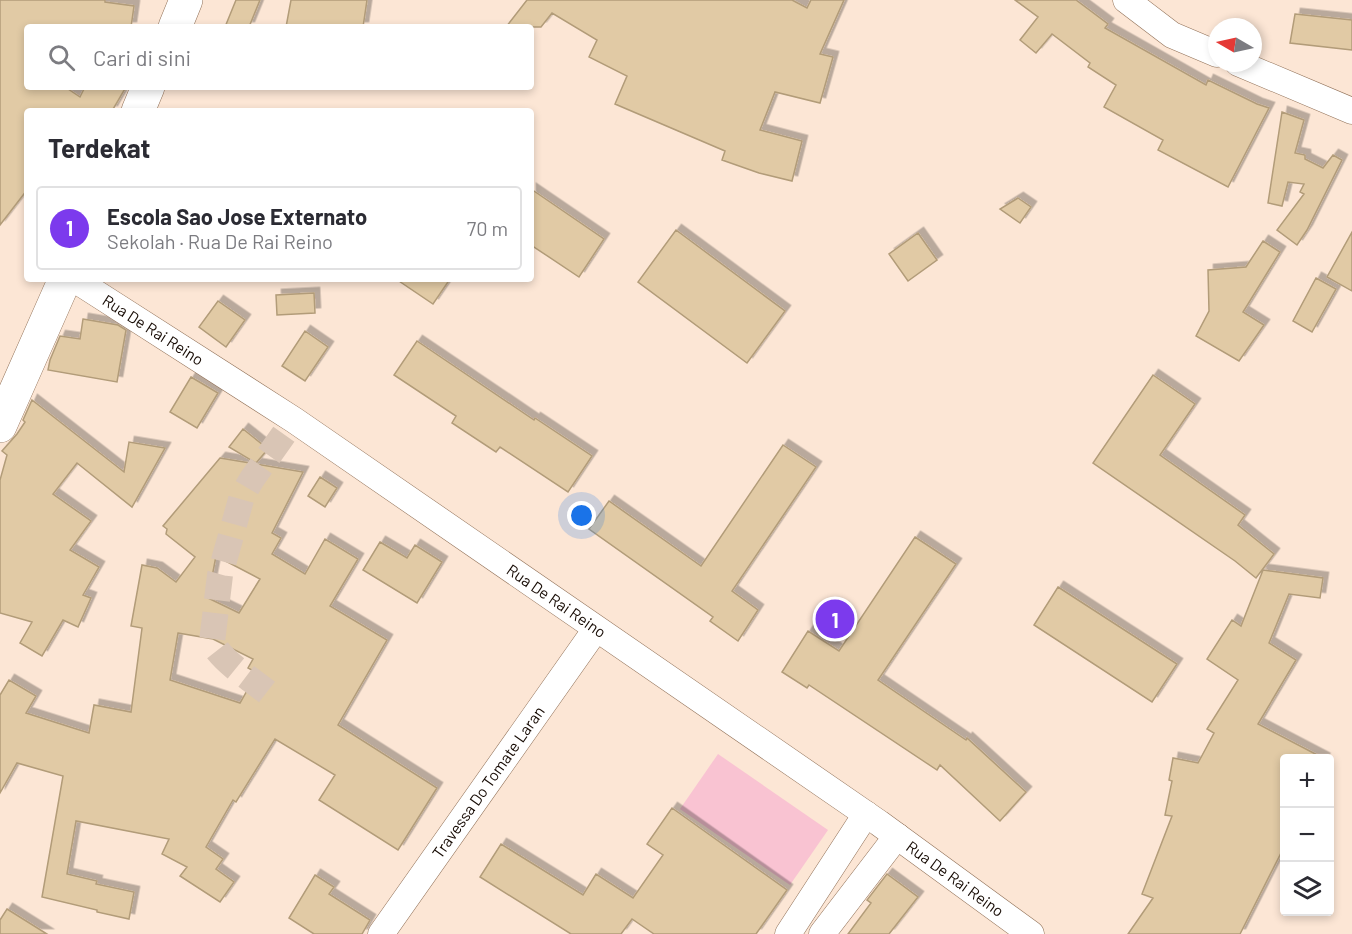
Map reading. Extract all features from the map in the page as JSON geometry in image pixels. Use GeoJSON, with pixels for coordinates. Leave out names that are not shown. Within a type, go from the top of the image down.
{"type":"FeatureCollection","features":[{"type":"Feature","properties":{"kind":"street"},"geometry":{"type":"LineString","coordinates":[[176,24],[186,0]]}},
{"type":"Feature","properties":{"kind":"street"},"geometry":{"type":"LineString","coordinates":[[1126,0],[1172,35],[1208,50]]}},
{"type":"Feature","properties":{"kind":"street"},"geometry":{"type":"LineString","coordinates":[[1259,72],[1352,111]]}},
{"type":"Feature","properties":{"kind":"street"},"geometry":{"type":"LineString","coordinates":[[139,108],[147,90]]}},
{"type":"Feature","properties":{"kind":"street"},"geometry":{"type":"LineString","coordinates":[[0,426],[64,282]]}},
{"type":"Feature","properties":{"kind":"street","name":"Rua De Rai Reino"},"geometry":{"type":"LineString","coordinates":[[79,282],[294,420],[866,814],[1031,934]]}},
{"type":"Feature","properties":{"kind":"street","name":"Travessa Do Tomate Laran"},"geometry":{"type":"LineString","coordinates":[[381,934],[596,629]]}},
{"type":"Feature","properties":{"kind":"street"},"geometry":{"type":"LineString","coordinates":[[788,934],[866,814]]}},
{"type":"Feature","properties":{"kind":"street"},"geometry":{"type":"LineString","coordinates":[[822,934],[897,836]]}},
{"type":"Feature","properties":{"kind":"shaded area"},"geometry":{"type":"Polygon","coordinates":[[[718,754],[828,830],[790,885],[680,809],[718,754]]]}},
{"type":"Feature","properties":{"kind":"building"},"geometry":{"type":"Polygon","coordinates":[[[0,0],[105,0],[105,2],[134,6],[131,24],[24,24],[24,90],[70,90],[80,97],[84,90],[124,90],[114,108],[24,108],[24,194],[0,225],[0,0]]]}},
{"type":"Feature","properties":{"kind":"building"},"geometry":{"type":"Polygon","coordinates":[[[236,0],[260,0],[250,24],[226,24],[236,0]]]}},
{"type":"Feature","properties":{"kind":"building"},"geometry":{"type":"Polygon","coordinates":[[[291,0],[367,0],[363,24],[287,24],[291,0]]]}},
{"type":"Feature","properties":{"kind":"building"},"geometry":{"type":"Polygon","coordinates":[[[527,0],[792,0],[807,8],[811,0],[844,0],[820,54],[833,57],[820,103],[775,92],[760,130],[802,141],[792,181],[759,173],[722,160],[725,151],[615,104],[627,76],[589,57],[597,40],[552,13],[541,27],[534,27],[534,24],[508,24],[527,0]]]}},
{"type":"Feature","properties":{"kind":"building"},"geometry":{"type":"Polygon","coordinates":[[[1015,0],[1076,0],[1108,24],[1105,28],[1206,85],[1208,80],[1269,108],[1228,187],[1158,150],[1163,140],[1104,107],[1116,85],[1088,67],[1090,63],[1052,34],[1036,53],[1020,40],[1038,17],[1015,0]]]}},
{"type":"Feature","properties":{"kind":"building"},"geometry":{"type":"Polygon","coordinates":[[[1295,14],[1352,20],[1352,50],[1290,43],[1295,14]]]}},
{"type":"Feature","properties":{"kind":"building"},"geometry":{"type":"Polygon","coordinates":[[[1282,112],[1304,120],[1295,153],[1305,155],[1305,159],[1323,168],[1333,155],[1342,160],[1307,230],[1297,245],[1277,230],[1304,194],[1300,192],[1304,184],[1288,182],[1282,206],[1268,203],[1282,112]]]}},
{"type":"Feature","properties":{"kind":"building"},"geometry":{"type":"Polygon","coordinates":[[[534,191],[604,239],[579,277],[534,247],[534,191]]]}},
{"type":"Feature","properties":{"kind":"building"},"geometry":{"type":"Polygon","coordinates":[[[1018,198],[1031,207],[1020,223],[1000,209],[1018,198]]]}},
{"type":"Feature","properties":{"kind":"building"},"geometry":{"type":"Polygon","coordinates":[[[676,230],[785,311],[747,363],[638,282],[676,230]]]}},
{"type":"Feature","properties":{"kind":"building"},"geometry":{"type":"Polygon","coordinates":[[[1352,232],[1352,291],[1327,277],[1352,232]]]}},
{"type":"Feature","properties":{"kind":"building"},"geometry":{"type":"Polygon","coordinates":[[[918,233],[937,260],[908,281],[889,254],[918,233]]]}},
{"type":"Feature","properties":{"kind":"building"},"geometry":{"type":"Polygon","coordinates":[[[1263,241],[1280,252],[1243,312],[1264,325],[1239,361],[1196,336],[1209,311],[1208,270],[1246,267],[1263,241]]]}},
{"type":"Feature","properties":{"kind":"building"},"geometry":{"type":"Polygon","coordinates":[[[1316,278],[1336,289],[1312,332],[1293,321],[1316,278]]]}},
{"type":"Feature","properties":{"kind":"building"},"geometry":{"type":"Polygon","coordinates":[[[400,282],[448,282],[433,304],[400,282]]]}},
{"type":"Feature","properties":{"kind":"building"},"geometry":{"type":"Polygon","coordinates":[[[314,293],[315,313],[277,315],[276,295],[314,293]]]}},
{"type":"Feature","properties":{"kind":"building"},"geometry":{"type":"Polygon","coordinates":[[[218,301],[245,320],[226,347],[199,327],[218,301]]]}},
{"type":"Feature","properties":{"kind":"building"},"geometry":{"type":"Polygon","coordinates":[[[83,319],[118,325],[126,330],[117,382],[48,370],[60,336],[80,339],[83,319]]]}},
{"type":"Feature","properties":{"kind":"building"},"geometry":{"type":"Polygon","coordinates":[[[305,331],[328,347],[305,381],[282,366],[305,331]]]}},
{"type":"Feature","properties":{"kind":"building"},"geometry":{"type":"Polygon","coordinates":[[[417,341],[592,456],[568,492],[500,447],[496,452],[452,423],[456,416],[394,375],[417,341]]]}},
{"type":"Feature","properties":{"kind":"building"},"geometry":{"type":"Polygon","coordinates":[[[1153,375],[1195,404],[1160,455],[1245,515],[1238,525],[1274,554],[1256,578],[1093,463],[1153,375]]]}},
{"type":"Feature","properties":{"kind":"building"},"geometry":{"type":"Polygon","coordinates":[[[191,377],[218,393],[197,428],[170,412],[191,377]]]}},
{"type":"Feature","properties":{"kind":"building"},"geometry":{"type":"Polygon","coordinates":[[[32,400],[124,472],[129,442],[165,448],[132,507],[77,463],[53,494],[91,521],[70,550],[99,567],[83,595],[91,598],[78,627],[63,620],[42,656],[20,643],[32,622],[0,613],[0,480],[7,455],[2,451],[25,422],[23,420],[32,400]]]}},
{"type":"Feature","properties":{"kind":"building"},"geometry":{"type":"Polygon","coordinates":[[[243,429],[268,449],[256,463],[229,447],[243,429]]]}},
{"type":"Feature","properties":{"kind":"building"},"geometry":{"type":"Polygon","coordinates":[[[783,445],[816,467],[732,591],[758,610],[738,641],[710,621],[713,617],[589,529],[609,501],[701,566],[783,445]]]}},
{"type":"Feature","properties":{"kind":"building"},"geometry":{"type":"Polygon","coordinates":[[[220,458],[303,472],[272,533],[281,538],[272,554],[305,574],[325,539],[358,559],[330,606],[387,640],[338,725],[437,788],[398,850],[319,800],[335,775],[275,739],[236,802],[233,800],[206,847],[223,859],[216,869],[234,882],[220,902],[180,876],[187,867],[162,854],[169,839],[76,821],[67,874],[97,881],[96,884],[134,892],[129,919],[42,897],[63,776],[17,763],[0,793],[0,695],[9,680],[36,696],[26,713],[89,733],[94,705],[131,712],[142,628],[131,626],[142,565],[157,568],[176,582],[195,557],[166,534],[167,529],[163,526],[220,458]],[[216,556],[208,598],[239,613],[260,579],[216,556]],[[178,633],[170,680],[240,703],[257,673],[248,668],[253,659],[213,639],[178,633]]]}},
{"type":"Feature","properties":{"kind":"building"},"geometry":{"type":"Polygon","coordinates":[[[320,477],[337,488],[325,507],[308,496],[320,477]]]}},
{"type":"Feature","properties":{"kind":"building"},"geometry":{"type":"Polygon","coordinates":[[[915,537],[956,564],[878,680],[966,740],[967,738],[1026,792],[1000,821],[940,765],[937,770],[809,685],[807,688],[782,672],[808,631],[839,651],[915,537]]]}},
{"type":"Feature","properties":{"kind":"building"},"geometry":{"type":"Polygon","coordinates":[[[380,542],[407,558],[415,545],[442,562],[417,603],[363,570],[380,542]]]}},
{"type":"Feature","properties":{"kind":"building"},"geometry":{"type":"Polygon","coordinates":[[[1263,570],[1323,578],[1320,598],[1289,594],[1269,643],[1296,660],[1258,724],[1315,754],[1280,754],[1280,855],[1240,934],[1128,934],[1153,898],[1142,894],[1172,816],[1165,815],[1172,781],[1169,780],[1173,758],[1198,763],[1214,733],[1207,729],[1238,680],[1207,659],[1232,620],[1241,626],[1263,570]]]}},
{"type":"Feature","properties":{"kind":"building"},"geometry":{"type":"Polygon","coordinates":[[[1058,587],[1177,664],[1152,702],[1034,625],[1058,587]]]}},
{"type":"Feature","properties":{"kind":"building"},"geometry":{"type":"Polygon","coordinates":[[[672,808],[787,890],[756,934],[654,934],[632,919],[621,934],[571,934],[480,877],[501,844],[583,895],[596,874],[633,898],[663,855],[647,844],[672,808]]]}},
{"type":"Feature","properties":{"kind":"building"},"geometry":{"type":"Polygon","coordinates":[[[887,874],[918,897],[889,934],[848,934],[871,903],[867,900],[887,874]]]}},
{"type":"Feature","properties":{"kind":"building"},"geometry":{"type":"Polygon","coordinates":[[[315,875],[334,887],[329,894],[370,920],[362,934],[314,934],[289,918],[315,875]]]}},
{"type":"Feature","properties":{"kind":"building"},"geometry":{"type":"Polygon","coordinates":[[[7,909],[47,934],[0,934],[0,920],[7,909]]]}},
{"type":"Feature","properties":{"kind":"tunnel"},"geometry":{"type":"LineString","coordinates":[[267,692],[229,662],[212,642],[220,575],[242,496],[294,420]]}},
{"type":"Feature","properties":{"kind":"place","name":"Escola Sao Jose Externato"},"geometry":{"type":"Point","coordinates":[835,619]}}]}
